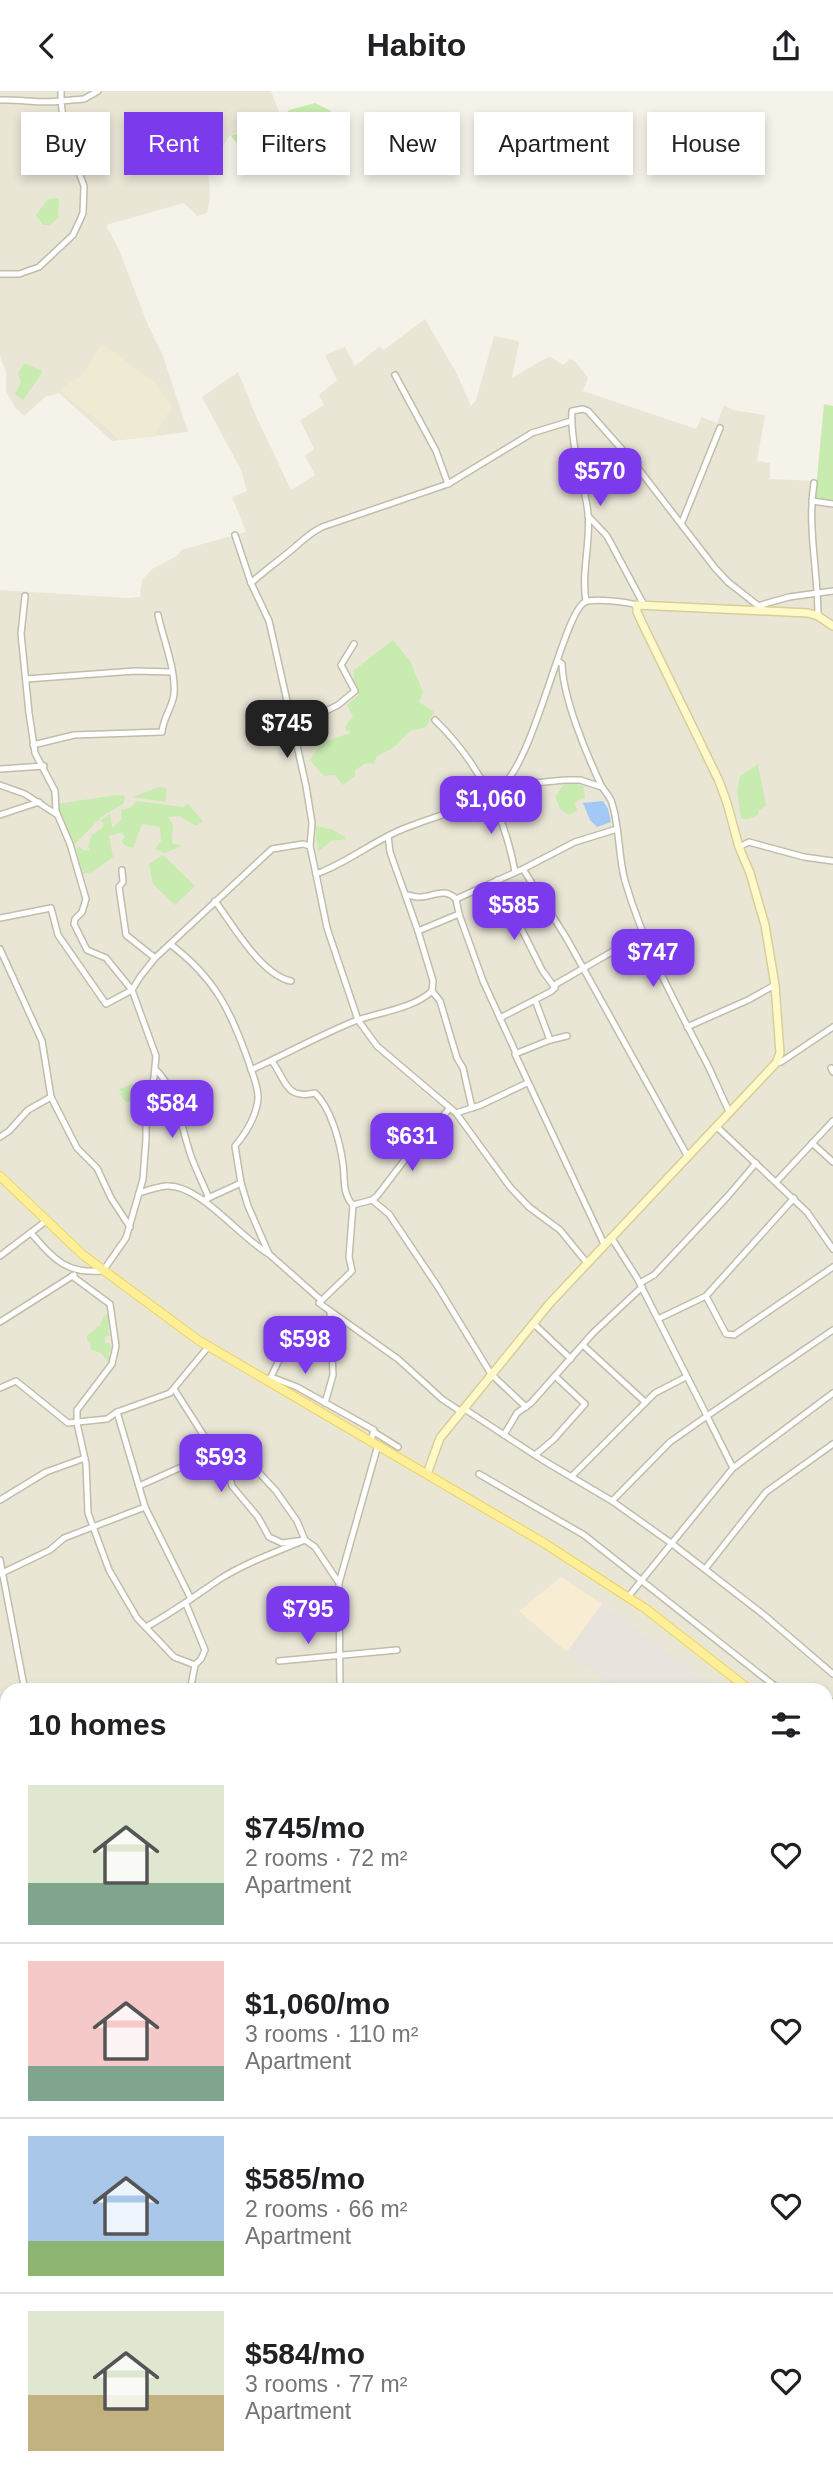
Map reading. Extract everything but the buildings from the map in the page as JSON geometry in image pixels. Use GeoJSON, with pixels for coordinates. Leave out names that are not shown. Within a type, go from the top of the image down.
{"type":"FeatureCollection","features":[{"type":"Feature","properties":{"kind":"main road"},"geometry":{"type":"LineString","coordinates":[[0,1176],[103,1271],[208,1347],[374,1439],[427,1474],[534,1537],[628,1597],[741,1683]]}},
{"type":"Feature","properties":{"kind":"street"},"geometry":{"type":"LineString","coordinates":[[0,274],[19,274],[43,264],[73,235],[80,220],[84,205],[83,186],[65,135],[61,91]]}},
{"type":"Feature","properties":{"kind":"street"},"geometry":{"type":"LineString","coordinates":[[0,100],[84,99],[97,91]]}},
{"type":"Feature","properties":{"kind":"street"},"geometry":{"type":"LineString","coordinates":[[395,375],[436,451],[448,484]]}},
{"type":"Feature","properties":{"kind":"street"},"geometry":{"type":"LineString","coordinates":[[316,874],[387,836],[490,793],[502,786],[511,776],[534,730],[576,613],[586,601],[588,516],[575,455],[572,411],[588,411],[634,463],[728,582],[763,608]]}},
{"type":"Feature","properties":{"kind":"street"},"geometry":{"type":"LineString","coordinates":[[251,583],[297,546],[305,536],[322,527],[448,484],[533,433],[571,421]]}},
{"type":"Feature","properties":{"kind":"street"},"geometry":{"type":"LineString","coordinates":[[682,522],[720,428]]}},
{"type":"Feature","properties":{"kind":"street"},"geometry":{"type":"LineString","coordinates":[[814,483],[812,501],[818,616]]}},
{"type":"Feature","properties":{"kind":"street"},"geometry":{"type":"LineString","coordinates":[[812,501],[833,504]]}},
{"type":"Feature","properties":{"kind":"street"},"geometry":{"type":"LineString","coordinates":[[588,516],[607,536],[640,605],[637,612],[719,781],[727,803],[765,925],[775,985],[780,1053],[776,1063]]}},
{"type":"Feature","properties":{"kind":"street"},"geometry":{"type":"LineString","coordinates":[[235,535],[251,583],[269,621],[312,823],[310,846],[327,928],[358,1020],[377,1046],[456,1113],[510,1187],[529,1207],[560,1230],[587,1263]]}},
{"type":"Feature","properties":{"kind":"street"},"geometry":{"type":"LineString","coordinates":[[763,608],[818,592],[833,591]]}},
{"type":"Feature","properties":{"kind":"street"},"geometry":{"type":"LineString","coordinates":[[25,596],[21,634],[33,745],[55,791],[58,816],[70,844],[86,899],[74,924],[87,950],[106,958],[132,990],[156,1056],[146,1109],[143,1179],[126,1238],[103,1271],[77,1270],[57,1262],[31,1233]]}},
{"type":"Feature","properties":{"kind":"street"},"geometry":{"type":"LineString","coordinates":[[586,601],[763,608],[808,613],[833,626]]}},
{"type":"Feature","properties":{"kind":"street"},"geometry":{"type":"LineString","coordinates":[[33,745],[82,734],[162,731],[165,714],[174,695],[158,615]]}},
{"type":"Feature","properties":{"kind":"street"},"geometry":{"type":"LineString","coordinates":[[293,727],[338,705],[355,691],[341,665],[354,644]]}},
{"type":"Feature","properties":{"kind":"street"},"geometry":{"type":"LineString","coordinates":[[558,661],[562,664],[562,675],[575,717],[602,787],[612,801],[625,879],[643,934],[667,989],[730,1113]]}},
{"type":"Feature","properties":{"kind":"street"},"geometry":{"type":"LineString","coordinates":[[26,679],[135,671],[171,672]]}},
{"type":"Feature","properties":{"kind":"street"},"geometry":{"type":"LineString","coordinates":[[435,720],[471,760],[490,793],[510,847],[515,873]]}},
{"type":"Feature","properties":{"kind":"street"},"geometry":{"type":"LineString","coordinates":[[0,769],[44,766]]}},
{"type":"Feature","properties":{"kind":"street"},"geometry":{"type":"LineString","coordinates":[[502,786],[580,780],[602,787]]}},
{"type":"Feature","properties":{"kind":"street"},"geometry":{"type":"LineString","coordinates":[[0,785],[39,802],[58,816]]}},
{"type":"Feature","properties":{"kind":"street"},"geometry":{"type":"LineString","coordinates":[[0,815],[39,802]]}},
{"type":"Feature","properties":{"kind":"street"},"geometry":{"type":"LineString","coordinates":[[456,899],[575,842],[617,829]]}},
{"type":"Feature","properties":{"kind":"street"},"geometry":{"type":"LineString","coordinates":[[387,836],[390,852],[418,931],[433,983],[432,991],[440,1001],[457,1058],[463,1068],[472,1108]]}},
{"type":"Feature","properties":{"kind":"street"},"geometry":{"type":"LineString","coordinates":[[739,847],[749,842],[804,857],[833,861]]}},
{"type":"Feature","properties":{"kind":"street"},"geometry":{"type":"LineString","coordinates":[[0,918],[51,908],[58,935],[106,1005],[132,990],[155,958],[272,849],[303,844],[310,846]]}},
{"type":"Feature","properties":{"kind":"street"},"geometry":{"type":"LineString","coordinates":[[523,869],[583,968],[688,1157]]}},
{"type":"Feature","properties":{"kind":"street"},"geometry":{"type":"LineString","coordinates":[[122,870],[123,882],[119,887],[126,935],[155,958]]}},
{"type":"Feature","properties":{"kind":"street"},"geometry":{"type":"LineString","coordinates":[[496,880],[542,970],[555,988]]}},
{"type":"Feature","properties":{"kind":"street"},"geometry":{"type":"LineString","coordinates":[[406,895],[419,897],[443,892],[456,899],[459,915],[483,981],[527,1083],[604,1244]]}},
{"type":"Feature","properties":{"kind":"street"},"geometry":{"type":"LineString","coordinates":[[215,901],[269,971],[281,979],[291,981]]}},
{"type":"Feature","properties":{"kind":"street"},"geometry":{"type":"LineString","coordinates":[[418,931],[459,915]]}},
{"type":"Feature","properties":{"kind":"street"},"geometry":{"type":"LineString","coordinates":[[500,1018],[535,1000],[555,988],[556,984],[643,934]]}},
{"type":"Feature","properties":{"kind":"street"},"geometry":{"type":"LineString","coordinates":[[170,944],[188,957],[218,991],[235,1022],[251,1070],[258,1102],[250,1129],[234,1146],[248,1206],[269,1254]]}},
{"type":"Feature","properties":{"kind":"street"},"geometry":{"type":"LineString","coordinates":[[0,949],[42,1041],[51,1097],[77,1148],[97,1168],[111,1198],[130,1227]]}},
{"type":"Feature","properties":{"kind":"street"},"geometry":{"type":"LineString","coordinates":[[687,1027],[775,985]]}},
{"type":"Feature","properties":{"kind":"street"},"geometry":{"type":"LineString","coordinates":[[251,1070],[309,1040],[411,1003],[432,991]]}},
{"type":"Feature","properties":{"kind":"street"},"geometry":{"type":"LineString","coordinates":[[535,1000],[550,1040]]}},
{"type":"Feature","properties":{"kind":"street"},"geometry":{"type":"LineString","coordinates":[[427,1474],[440,1438],[533,1323],[604,1244],[776,1063],[833,1027]]}},
{"type":"Feature","properties":{"kind":"street"},"geometry":{"type":"LineString","coordinates":[[516,1053],[568,1036]]}},
{"type":"Feature","properties":{"kind":"street"},"geometry":{"type":"LineString","coordinates":[[272,1061],[291,1092],[299,1096],[316,1093],[321,1098],[339,1146],[344,1185],[353,1205],[349,1257],[352,1271],[319,1303],[398,1359],[442,1399],[612,1500],[705,1569],[833,1674]]}},
{"type":"Feature","properties":{"kind":"street"},"geometry":{"type":"LineString","coordinates":[[155,1069],[163,1076],[169,1089],[207,1199],[229,1224],[269,1254],[321,1300]]}},
{"type":"Feature","properties":{"kind":"street"},"geometry":{"type":"LineString","coordinates":[[456,1113],[527,1083]]}},
{"type":"Feature","properties":{"kind":"street"},"geometry":{"type":"LineString","coordinates":[[0,1137],[28,1110],[51,1097]]}},
{"type":"Feature","properties":{"kind":"street"},"geometry":{"type":"LineString","coordinates":[[353,1205],[372,1199],[391,1179],[412,1149],[450,1108]]}},
{"type":"Feature","properties":{"kind":"street"},"geometry":{"type":"LineString","coordinates":[[776,1182],[833,1121]]}},
{"type":"Feature","properties":{"kind":"street"},"geometry":{"type":"LineString","coordinates":[[716,1126],[794,1198],[833,1249]]}},
{"type":"Feature","properties":{"kind":"street"},"geometry":{"type":"LineString","coordinates":[[812,1143],[833,1162]]}},
{"type":"Feature","properties":{"kind":"street"},"geometry":{"type":"LineString","coordinates":[[504,1435],[517,1413],[526,1407],[593,1333],[654,1275],[756,1163]]}},
{"type":"Feature","properties":{"kind":"street"},"geometry":{"type":"LineString","coordinates":[[139,1192],[168,1185],[207,1199],[241,1183]]}},
{"type":"Feature","properties":{"kind":"street"},"geometry":{"type":"LineString","coordinates":[[657,1319],[706,1296],[794,1198]]}},
{"type":"Feature","properties":{"kind":"street"},"geometry":{"type":"LineString","coordinates":[[372,1199],[389,1214],[491,1374],[526,1407]]}},
{"type":"Feature","properties":{"kind":"street"},"geometry":{"type":"LineString","coordinates":[[0,1256],[46,1221]]}},
{"type":"Feature","properties":{"kind":"street"},"geometry":{"type":"LineString","coordinates":[[611,1237],[641,1285],[733,1468]]}},
{"type":"Feature","properties":{"kind":"street"},"geometry":{"type":"LineString","coordinates":[[706,1296],[726,1335],[734,1335],[833,1267]]}},
{"type":"Feature","properties":{"kind":"street"},"geometry":{"type":"LineString","coordinates":[[0,1322],[72,1276],[77,1270]]}},
{"type":"Feature","properties":{"kind":"street"},"geometry":{"type":"LineString","coordinates":[[72,1276],[110,1304],[116,1346],[112,1364],[77,1410],[77,1423],[85,1458],[88,1513],[109,1570],[137,1618],[174,1657],[195,1665]]}},
{"type":"Feature","properties":{"kind":"street"},"geometry":{"type":"LineString","coordinates":[[325,1403],[333,1375],[330,1311]]}},
{"type":"Feature","properties":{"kind":"street"},"geometry":{"type":"LineString","coordinates":[[533,1323],[571,1359]]}},
{"type":"Feature","properties":{"kind":"street"},"geometry":{"type":"LineString","coordinates":[[612,1500],[670,1442],[833,1331]]}},
{"type":"Feature","properties":{"kind":"street"},"geometry":{"type":"LineString","coordinates":[[583,1346],[645,1402]]}},
{"type":"Feature","properties":{"kind":"street"},"geometry":{"type":"LineString","coordinates":[[0,1388],[16,1381],[68,1423],[107,1419],[117,1412],[160,1398],[174,1389],[208,1347]]}},
{"type":"Feature","properties":{"kind":"street"},"geometry":{"type":"LineString","coordinates":[[279,1360],[270,1379],[297,1387],[374,1430],[339,1583],[340,1683]]}},
{"type":"Feature","properties":{"kind":"street"},"geometry":{"type":"LineString","coordinates":[[535,1455],[553,1440],[585,1404],[555,1376]]}},
{"type":"Feature","properties":{"kind":"street"},"geometry":{"type":"LineString","coordinates":[[571,1476],[655,1393],[686,1377]]}},
{"type":"Feature","properties":{"kind":"street"},"geometry":{"type":"LineString","coordinates":[[174,1389],[229,1475],[232,1486],[258,1517],[270,1537],[282,1543],[304,1540]]}},
{"type":"Feature","properties":{"kind":"street"},"geometry":{"type":"LineString","coordinates":[[628,1597],[733,1468],[833,1393]]}},
{"type":"Feature","properties":{"kind":"street"},"geometry":{"type":"LineString","coordinates":[[117,1412],[145,1507],[188,1602],[205,1650],[195,1665],[192,1683]]}},
{"type":"Feature","properties":{"kind":"street"},"geometry":{"type":"LineString","coordinates":[[374,1439],[398,1447]]}},
{"type":"Feature","properties":{"kind":"street"},"geometry":{"type":"LineString","coordinates":[[705,1569],[766,1492],[833,1444]]}},
{"type":"Feature","properties":{"kind":"street"},"geometry":{"type":"LineString","coordinates":[[235,1447],[276,1491],[297,1521],[304,1540],[315,1547],[339,1583]]}},
{"type":"Feature","properties":{"kind":"street"},"geometry":{"type":"LineString","coordinates":[[139,1486],[215,1452]]}},
{"type":"Feature","properties":{"kind":"street"},"geometry":{"type":"LineString","coordinates":[[0,1500],[46,1472],[85,1458]]}},
{"type":"Feature","properties":{"kind":"street"},"geometry":{"type":"LineString","coordinates":[[479,1474],[563,1521],[641,1579],[771,1683]]}},
{"type":"Feature","properties":{"kind":"street"},"geometry":{"type":"LineString","coordinates":[[2,1574],[50,1550],[64,1538],[145,1507]]}},
{"type":"Feature","properties":{"kind":"street"},"geometry":{"type":"LineString","coordinates":[[146,1627],[220,1579],[304,1540]]}},
{"type":"Feature","properties":{"kind":"street"},"geometry":{"type":"LineString","coordinates":[[0,1560],[23,1683]]}},
{"type":"Feature","properties":{"kind":"street"},"geometry":{"type":"LineString","coordinates":[[279,1661],[397,1650]]}},
{"type":"Feature","properties":{"kind":"shaded area"},"geometry":{"type":"Polygon","coordinates":[[[0,91],[271,91],[279,112],[237,112],[237,132],[230,135],[223,146],[223,112],[124,112],[124,175],[208,175],[210,198],[207,213],[197,216],[184,203],[106,225],[163,356],[188,432],[112,441],[59,393],[45,397],[24,416],[6,391],[6,371],[0,357],[0,91]]]}},
{"type":"Feature","properties":{"kind":"shaded area"},"geometry":{"type":"Polygon","coordinates":[[[425,319],[457,374],[471,406],[476,400],[494,336],[519,341],[512,378],[546,358],[550,357],[563,365],[570,359],[575,361],[588,378],[583,391],[696,429],[702,417],[717,423],[724,405],[733,410],[765,415],[757,461],[770,463],[770,479],[817,481],[815,499],[833,502],[833,1683],[0,1683],[0,590],[140,597],[142,580],[152,569],[177,556],[181,550],[246,532],[232,497],[247,491],[241,470],[202,397],[238,372],[291,490],[315,475],[305,456],[314,449],[300,420],[324,405],[319,395],[337,380],[325,355],[345,347],[355,366],[380,346],[384,350],[425,319]]]}},
{"type":"Feature","properties":{"kind":"shaded area"},"geometry":{"type":"Polygon","coordinates":[[[102,344],[154,382],[172,406],[154,437],[119,440],[60,390],[81,377],[102,344]]]}},
{"type":"Feature","properties":{"kind":"shaded area"},"geometry":{"type":"Polygon","coordinates":[[[561,1577],[602,1604],[567,1652],[519,1611],[561,1577]]]}},
{"type":"Feature","properties":{"kind":"shaded area"},"geometry":{"type":"Polygon","coordinates":[[[602,1604],[709,1683],[609,1683],[567,1652],[602,1604]]]}},
{"type":"Feature","properties":{"kind":"green space"},"geometry":{"type":"Polygon","coordinates":[[[315,103],[331,111],[287,112],[315,103]]]}},
{"type":"Feature","properties":{"kind":"green space"},"geometry":{"type":"Polygon","coordinates":[[[237,134],[237,143],[230,135],[237,134]]]}},
{"type":"Feature","properties":{"kind":"green space"},"geometry":{"type":"Polygon","coordinates":[[[58,198],[59,217],[50,225],[43,225],[36,215],[48,199],[58,198]]]}},
{"type":"Feature","properties":{"kind":"green space"},"geometry":{"type":"Polygon","coordinates":[[[24,363],[43,371],[23,400],[15,394],[21,382],[18,374],[24,363]]]}},
{"type":"Feature","properties":{"kind":"green space"},"geometry":{"type":"Polygon","coordinates":[[[824,404],[833,406],[833,502],[815,499],[824,404]]]}},
{"type":"Feature","properties":{"kind":"green space"},"geometry":{"type":"Polygon","coordinates":[[[393,640],[410,661],[423,692],[419,702],[434,712],[426,727],[410,731],[393,748],[376,757],[375,764],[366,763],[355,770],[355,776],[343,785],[335,775],[324,776],[310,760],[323,744],[350,733],[350,730],[346,731],[346,726],[353,716],[347,705],[359,695],[353,671],[393,640]]]}},
{"type":"Feature","properties":{"kind":"green space"},"geometry":{"type":"Polygon","coordinates":[[[758,764],[766,806],[759,810],[758,815],[741,819],[737,791],[740,776],[758,764]]]}},
{"type":"Feature","properties":{"kind":"green space"},"geometry":{"type":"Polygon","coordinates":[[[563,785],[583,785],[585,799],[575,803],[577,811],[569,815],[561,810],[555,797],[563,785]]]}},
{"type":"Feature","properties":{"kind":"green space"},"geometry":{"type":"Polygon","coordinates":[[[159,787],[166,788],[166,802],[133,797],[159,787]]]}},
{"type":"Feature","properties":{"kind":"green space"},"geometry":{"type":"Polygon","coordinates":[[[125,796],[124,803],[101,817],[74,845],[57,804],[125,796]]]}},
{"type":"Feature","properties":{"kind":"green space"},"geometry":{"type":"Polygon","coordinates":[[[137,801],[183,807],[188,804],[203,821],[196,826],[179,816],[168,817],[173,825],[172,843],[182,846],[165,853],[155,849],[161,841],[160,827],[142,824],[133,848],[121,841],[125,837],[122,832],[109,836],[113,857],[92,872],[83,874],[76,849],[79,847],[85,851],[90,850],[88,847],[92,835],[104,826],[101,820],[110,814],[112,828],[122,819],[121,810],[130,808],[137,801]]]}},
{"type":"Feature","properties":{"kind":"green space"},"geometry":{"type":"Polygon","coordinates":[[[315,826],[331,829],[345,839],[331,841],[318,852],[315,826]]]}},
{"type":"Feature","properties":{"kind":"green space"},"geometry":{"type":"Polygon","coordinates":[[[163,855],[195,886],[175,905],[153,884],[149,864],[163,855]]]}},
{"type":"Feature","properties":{"kind":"green space"},"geometry":{"type":"Polygon","coordinates":[[[133,1084],[138,1093],[138,1101],[126,1102],[118,1094],[122,1093],[119,1089],[133,1084]]]}},
{"type":"Feature","properties":{"kind":"green space"},"geometry":{"type":"Polygon","coordinates":[[[110,1313],[110,1335],[105,1337],[105,1343],[109,1343],[112,1349],[107,1354],[112,1358],[109,1363],[101,1353],[91,1350],[87,1336],[100,1325],[104,1316],[110,1313]]]}},
{"type":"Feature","properties":{"kind":"water"},"geometry":{"type":"Polygon","coordinates":[[[603,801],[611,822],[597,827],[590,820],[583,803],[603,801]]]}}]}
